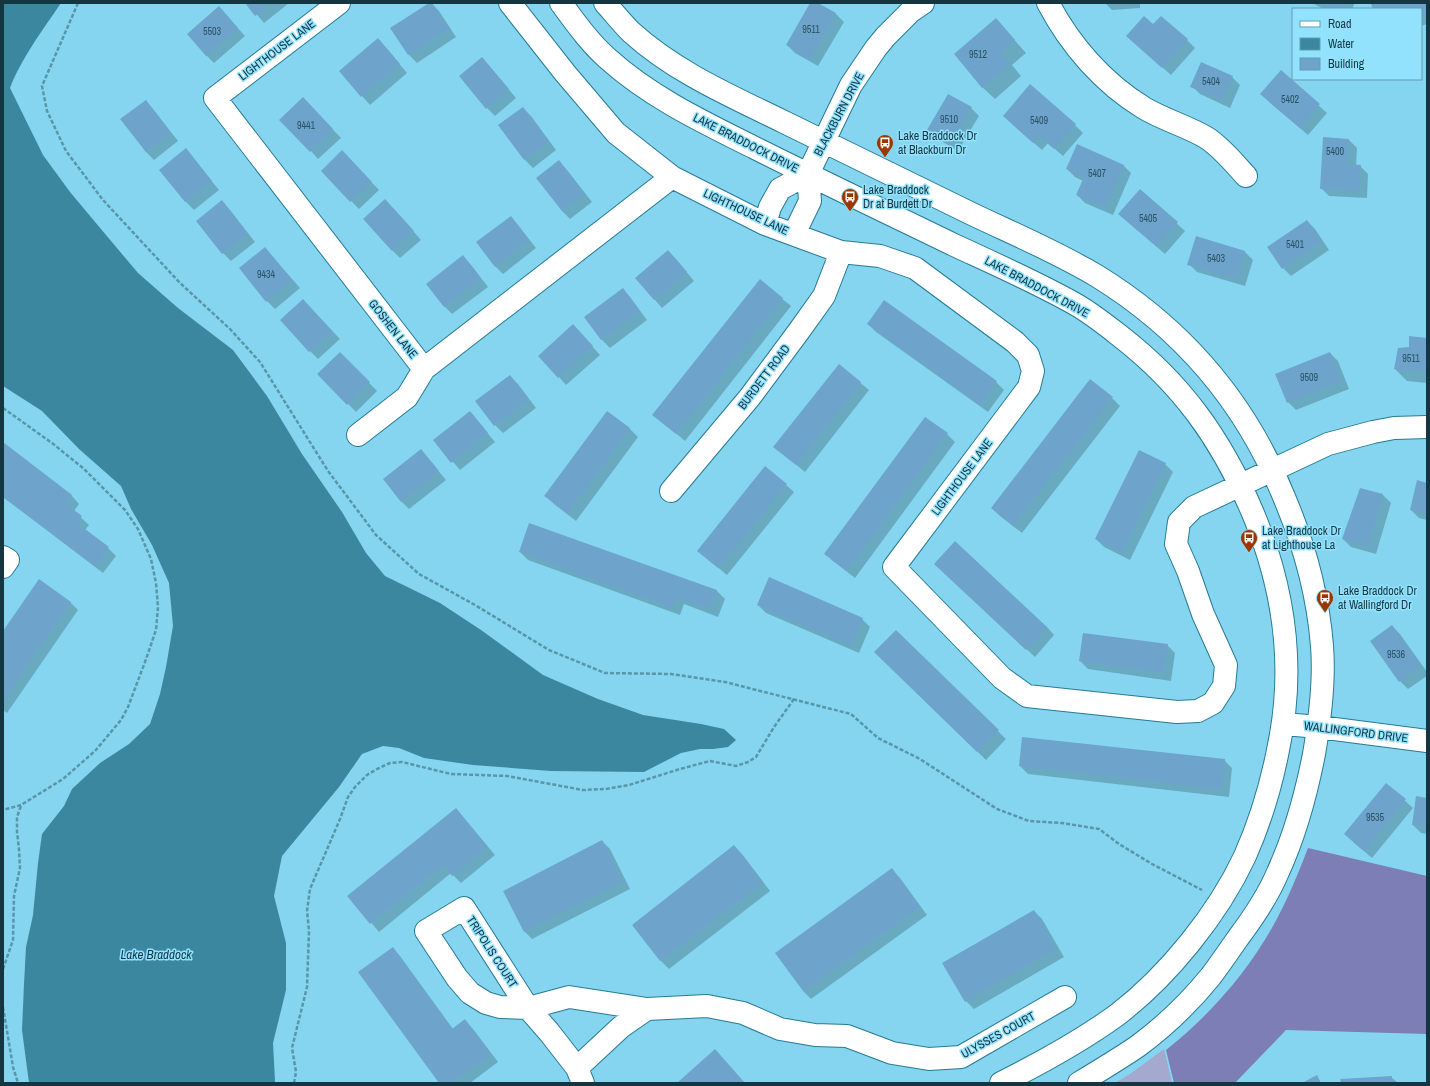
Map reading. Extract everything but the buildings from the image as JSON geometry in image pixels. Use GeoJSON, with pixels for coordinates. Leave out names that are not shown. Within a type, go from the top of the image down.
{"type":"FeatureCollection","features":[{"type":"Feature","properties":{"kind":"street","name":"LIGHTHOUSE LANE"},"geometry":{"type":"LineString","coordinates":[[215,98],[339,3]]}},
{"type":"Feature","properties":{"kind":"street","name":"LIGHTHOUSE LANE"},"geometry":{"type":"LineString","coordinates":[[510,3],[565,73],[616,133],[672,177],[765,224],[841,252],[880,256],[915,268],[1015,342],[1028,355],[1033,371],[1030,387],[894,567],[1002,678],[1027,696],[1177,712],[1198,711],[1212,704],[1224,686],[1226,665],[1203,614],[1188,571],[1176,544],[1179,522],[1194,507],[1328,444],[1394,428],[1427,427]]}},
{"type":"Feature","properties":{"kind":"street","name":"LAKE BRADDOCK DRIVE"},"geometry":{"type":"LineString","coordinates":[[561,3],[578,26],[605,56],[636,81],[672,105],[808,174],[1033,282],[1077,305],[1105,324],[1138,350],[1164,374],[1184,396],[1202,420],[1222,452],[1241,486],[1258,527],[1271,564],[1281,608],[1287,650],[1287,688],[1284,724],[1273,776],[1261,814],[1244,858],[1205,923],[1153,984],[1117,1014],[1079,1040],[1028,1070],[1001,1083]]}},
{"type":"Feature","properties":{"kind":"street"},"geometry":{"type":"LineString","coordinates":[[605,3],[629,30],[657,53],[690,75],[823,142],[1049,251],[1095,275],[1126,296],[1161,323],[1189,349],[1211,373],[1248,427],[1273,470],[1305,554],[1316,601],[1322,647],[1322,690],[1319,727],[1309,779],[1296,826],[1278,874],[1255,915],[1212,975],[1179,1011],[1140,1044],[1079,1083]]}},
{"type":"Feature","properties":{"kind":"street"},"geometry":{"type":"LineString","coordinates":[[1048,3],[1058,22],[1076,46],[1095,69],[1116,88],[1143,107],[1164,119],[1207,139],[1222,151],[1246,176]]}},
{"type":"Feature","properties":{"kind":"street","name":"BLACKBURN DRIVE"},"geometry":{"type":"LineString","coordinates":[[794,234],[810,201],[808,174],[851,85],[872,54],[911,6]]}},
{"type":"Feature","properties":{"kind":"street","name":"GOSHEN LANE"},"geometry":{"type":"LineString","coordinates":[[215,98],[424,369],[672,177]]}},
{"type":"Feature","properties":{"kind":"street"},"geometry":{"type":"LineString","coordinates":[[765,224],[770,207],[780,189],[808,174]]}},
{"type":"Feature","properties":{"kind":"street","name":"BURDETT ROAD"},"geometry":{"type":"LineString","coordinates":[[671,491],[750,397],[824,296],[841,252]]}},
{"type":"Feature","properties":{"kind":"street"},"geometry":{"type":"LineString","coordinates":[[358,435],[407,397],[424,369]]}},
{"type":"Feature","properties":{"kind":"street"},"geometry":{"type":"LineString","coordinates":[[3,557],[8,560],[3,567]]}},
{"type":"Feature","properties":{"kind":"street","name":"WALLINGFORD DRIVE"},"geometry":{"type":"LineString","coordinates":[[1284,724],[1427,741]]}},
{"type":"Feature","properties":{"kind":"street","name":"TRIPOLIS COURT"},"geometry":{"type":"LineString","coordinates":[[528,1008],[500,1007],[486,1002],[470,993],[456,978],[426,931],[464,908],[528,1008],[549,1032],[580,1075]]}},
{"type":"Feature","properties":{"kind":"street","name":"ULYSSES COURT"},"geometry":{"type":"LineString","coordinates":[[528,1008],[569,997],[647,1009],[707,1006],[743,1013],[780,1029],[815,1035],[847,1036],[892,1053],[929,1059],[961,1057],[1065,997]]}},
{"type":"Feature","properties":{"kind":"street"},"geometry":{"type":"LineString","coordinates":[[580,1075],[621,1027],[647,1009]]}},
{"type":"Feature","properties":{"kind":"path"},"geometry":{"type":"LineString","coordinates":[[78,3],[42,86],[47,111],[66,151],[108,205],[180,283],[230,329],[260,362],[328,471],[376,534],[419,574],[475,605],[549,650],[605,673],[671,674],[725,682],[851,714],[878,738],[920,758],[997,809],[1029,820],[1062,823],[1098,829],[1152,864],[1220,899]]}},
{"type":"Feature","properties":{"kind":"path"},"geometry":{"type":"LineString","coordinates":[[3,408],[52,442],[83,468],[125,510],[138,529],[151,559],[156,583],[158,607],[156,630],[128,707],[121,720],[95,750],[63,779],[21,805],[3,810]]}},
{"type":"Feature","properties":{"kind":"path"},"geometry":{"type":"LineString","coordinates":[[294,1083],[296,1072],[292,1048],[307,986],[309,931],[307,911],[310,889],[348,798],[355,787],[367,776],[390,763],[402,762],[451,774],[507,776],[583,790],[606,789],[629,785],[710,761],[736,766],[748,762],[756,757],[774,727],[794,699]]}},
{"type":"Feature","properties":{"kind":"path"},"geometry":{"type":"LineString","coordinates":[[3,969],[13,940],[14,896],[20,868],[17,817],[21,805]]}},
{"type":"Feature","properties":{"kind":"path"},"geometry":{"type":"LineString","coordinates":[[3,1007],[6,1033],[18,1083]]}},
{"type":"Feature","properties":{"kind":"shaded area"},"geometry":{"type":"Polygon","coordinates":[[[1308,848],[1427,876],[1427,1034],[1286,1030],[1235,1083],[1174,1083],[1166,1050],[1211,1009],[1226,993],[1251,961],[1283,907],[1308,848]]]}},
{"type":"Feature","properties":{"kind":"shaded area"},"geometry":{"type":"Polygon","coordinates":[[[1164,1049],[1172,1083],[1115,1083],[1130,1074],[1164,1049]]]}},
{"type":"Feature","properties":{"kind":"water","name":"Lake Braddock"},"geometry":{"type":"Polygon","coordinates":[[[3,3],[61,3],[26,55],[10,88],[43,155],[70,192],[138,273],[178,308],[233,350],[267,396],[302,454],[342,512],[366,553],[385,576],[440,603],[481,630],[543,675],[598,699],[643,715],[724,729],[736,740],[728,747],[700,749],[681,753],[644,772],[551,771],[473,765],[424,758],[399,748],[383,746],[362,754],[339,787],[282,856],[274,896],[286,943],[286,990],[273,1043],[274,1083],[29,1083],[22,1030],[24,984],[26,947],[33,915],[42,834],[64,806],[72,789],[100,763],[129,744],[150,724],[160,694],[173,626],[169,583],[152,545],[131,509],[121,486],[79,449],[42,411],[3,386],[3,3]]]}},
{"type":"Feature","properties":{"kind":"place","name":"Lake Braddock Dr at Blackburn Dr"},"geometry":{"type":"Point","coordinates":[885,158]}},
{"type":"Feature","properties":{"kind":"place","name":"Lake Braddock Dr at Burdett Dr"},"geometry":{"type":"Point","coordinates":[850,212]}},
{"type":"Feature","properties":{"kind":"place","name":"Lake Braddock Dr at Lighthouse La"},"geometry":{"type":"Point","coordinates":[1249,553]}},
{"type":"Feature","properties":{"kind":"place","name":"Lake Braddock Dr at Wallingford Dr"},"geometry":{"type":"Point","coordinates":[1325,613]}}]}
